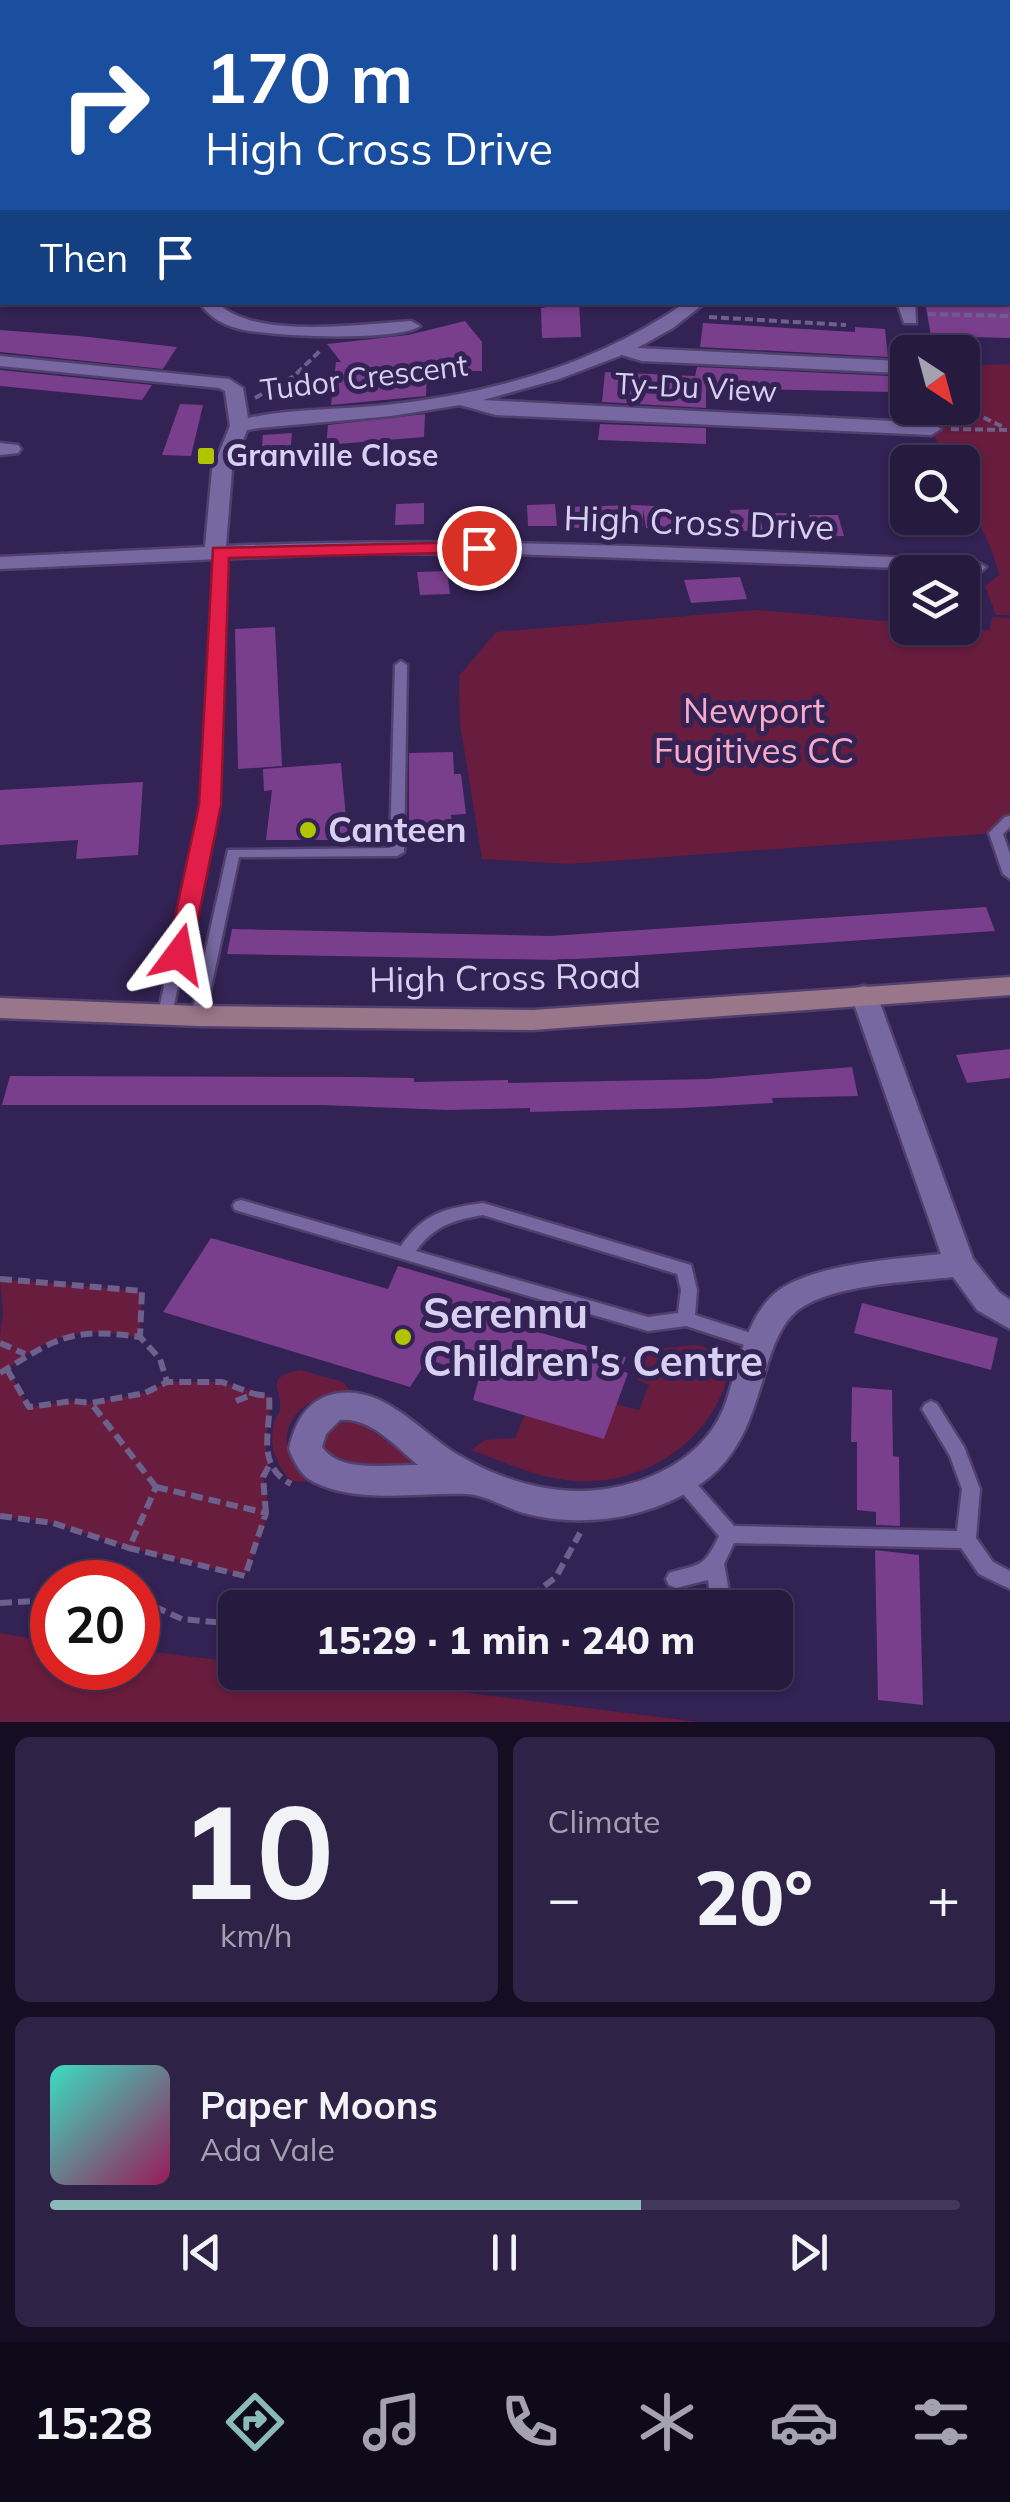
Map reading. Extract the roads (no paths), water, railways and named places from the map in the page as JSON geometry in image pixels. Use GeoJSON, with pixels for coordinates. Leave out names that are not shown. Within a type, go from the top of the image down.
{"type":"FeatureCollection","features":[{"type":"Feature","properties":{"kind":"main road","name":"High Cross Road"},"geometry":{"type":"LineString","coordinates":[[0,1008],[198,1016],[562,1019],[1010,986]]}},
{"type":"Feature","properties":{"kind":"street"},"geometry":{"type":"LineString","coordinates":[[209,305],[218,316],[271,330],[326,332],[411,326]]}},
{"type":"Feature","properties":{"kind":"street","name":"Tudor Crescent"},"geometry":{"type":"LineString","coordinates":[[217,552],[226,456],[232,436],[240,426],[282,418],[397,410],[460,399],[554,373],[620,348],[685,307]]}},
{"type":"Feature","properties":{"kind":"street"},"geometry":{"type":"LineString","coordinates":[[620,348],[642,356],[890,367]]}},
{"type":"Feature","properties":{"kind":"street"},"geometry":{"type":"LineString","coordinates":[[0,361],[199,379],[234,388],[240,426]]}},
{"type":"Feature","properties":{"kind":"street","name":"Ty-Du View"},"geometry":{"type":"LineString","coordinates":[[460,399],[496,409],[931,429]]}},
{"type":"Feature","properties":{"kind":"street","name":"High Cross Drive"},"geometry":{"type":"LineString","coordinates":[[0,562],[217,552],[512,548],[890,563]]}},
{"type":"Feature","properties":{"kind":"street"},"geometry":{"type":"LineString","coordinates":[[864,994],[960,1264],[988,1301],[1010,1316]]}},
{"type":"Feature","properties":{"kind":"street"},"geometry":{"type":"LineString","coordinates":[[474,1480],[495,1490],[586,1506],[640,1498],[683,1481],[731,1429],[769,1324],[789,1300],[829,1286],[960,1264]]}},
{"type":"Feature","properties":{"kind":"lane"},"geometry":{"type":"LineString","coordinates":[[165,1014],[210,805],[217,552]]}},
{"type":"Feature","properties":{"kind":"lane"},"geometry":{"type":"LineString","coordinates":[[198,1016],[233,853],[397,852],[400,665]]}},
{"type":"Feature","properties":{"kind":"lane"},"geometry":{"type":"LineString","coordinates":[[1010,820],[996,833],[1010,874]]}},
{"type":"Feature","properties":{"kind":"lane"},"geometry":{"type":"LineString","coordinates":[[241,1206],[648,1324],[686,1319],[761,1343]]}},
{"type":"Feature","properties":{"kind":"lane"},"geometry":{"type":"LineString","coordinates":[[405,1254],[421,1227],[450,1214],[483,1210],[685,1270],[689,1290],[686,1319]]}},
{"type":"Feature","properties":{"kind":"lane"},"geometry":{"type":"LineString","coordinates":[[932,1409],[958,1453],[971,1489],[966,1540],[986,1568],[1010,1580]]}},
{"type":"Feature","properties":{"kind":"lane"},"geometry":{"type":"LineString","coordinates":[[683,1481],[729,1534],[966,1540]]}},
{"type":"Feature","properties":{"kind":"lane"},"geometry":{"type":"LineString","coordinates":[[676,1578],[700,1575],[715,1564],[729,1534]]}},
{"type":"Feature","properties":{"kind":"lane"},"geometry":{"type":"LineString","coordinates":[[715,1564],[719,1590]]}},
{"type":"Feature","properties":{"kind":"place","name":"Granville Close"},"geometry":{"type":"Point","coordinates":[206,456]}},
{"type":"Feature","properties":{"kind":"place","name":"Canteen"},"geometry":{"type":"Point","coordinates":[308,830]}},
{"type":"Feature","properties":{"kind":"place","name":"Serennu Children's Centre"},"geometry":{"type":"Point","coordinates":[403,1337]}},
{"type":"Feature","properties":{"kind":"park label","name":"Newport Fugitives CC"},"geometry":{"type":"Point","coordinates":[754,731]}}]}
